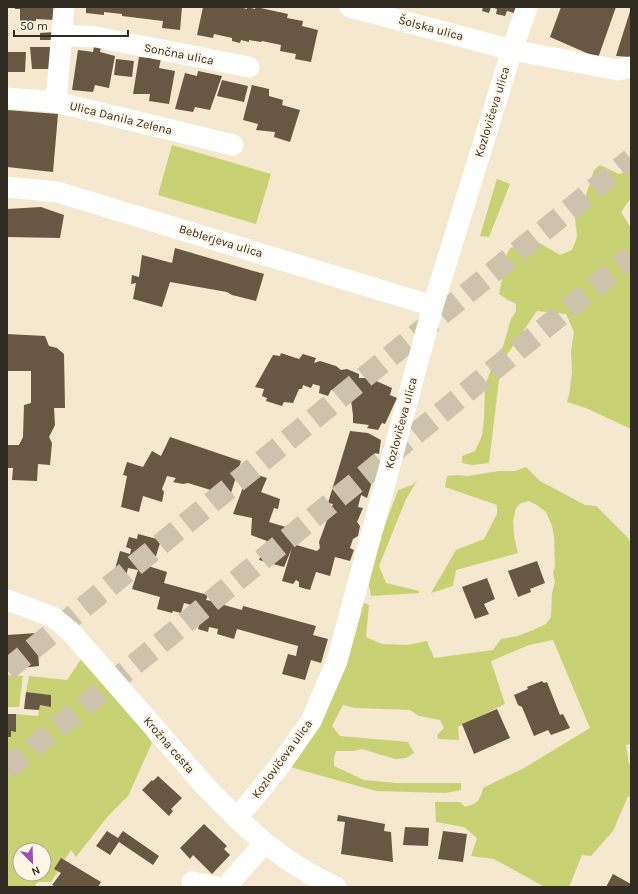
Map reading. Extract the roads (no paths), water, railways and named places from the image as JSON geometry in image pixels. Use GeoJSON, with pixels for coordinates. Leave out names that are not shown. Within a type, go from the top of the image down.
{"type":"FeatureCollection","features":[{"type":"Feature","properties":{"kind":"street"},"geometry":{"type":"LineString","coordinates":[[56,102],[64,7]]}},
{"type":"Feature","properties":{"kind":"street","name":"Šolska ulica"},"geometry":{"type":"LineString","coordinates":[[350,7],[512,50],[618,70],[631,67]]}},
{"type":"Feature","properties":{"kind":"street","name":"Kozlovičeva ulica"},"geometry":{"type":"LineString","coordinates":[[236,817],[278,768],[311,721],[336,661],[433,306],[526,7]]}},
{"type":"Feature","properties":{"kind":"street","name":"Sončna ulica"},"geometry":{"type":"LineString","coordinates":[[62,35],[96,37],[249,67]]}},
{"type":"Feature","properties":{"kind":"street","name":"Ulica Danila Zelena"},"geometry":{"type":"LineString","coordinates":[[7,98],[56,102],[233,146]]}},
{"type":"Feature","properties":{"kind":"street","name":"Beblerjeva ulica"},"geometry":{"type":"LineString","coordinates":[[7,187],[57,192],[433,306]]}},
{"type":"Feature","properties":{"kind":"street","name":"Krožna cesta"},"geometry":{"type":"LineString","coordinates":[[7,600],[53,617],[71,632],[206,788],[236,817],[274,851],[299,868],[336,887]]}},
{"type":"Feature","properties":{"kind":"street"},"geometry":{"type":"LineString","coordinates":[[228,887],[232,880],[265,843]]}},
{"type":"Feature","properties":{"kind":"street"},"geometry":{"type":"LineString","coordinates":[[192,882],[216,887]]}},
{"type":"Feature","properties":{"kind":"tunnel"},"geometry":{"type":"LineString","coordinates":[[7,670],[631,159]]}},
{"type":"Feature","properties":{"kind":"tunnel"},"geometry":{"type":"LineString","coordinates":[[7,769],[631,257]]}}]}
